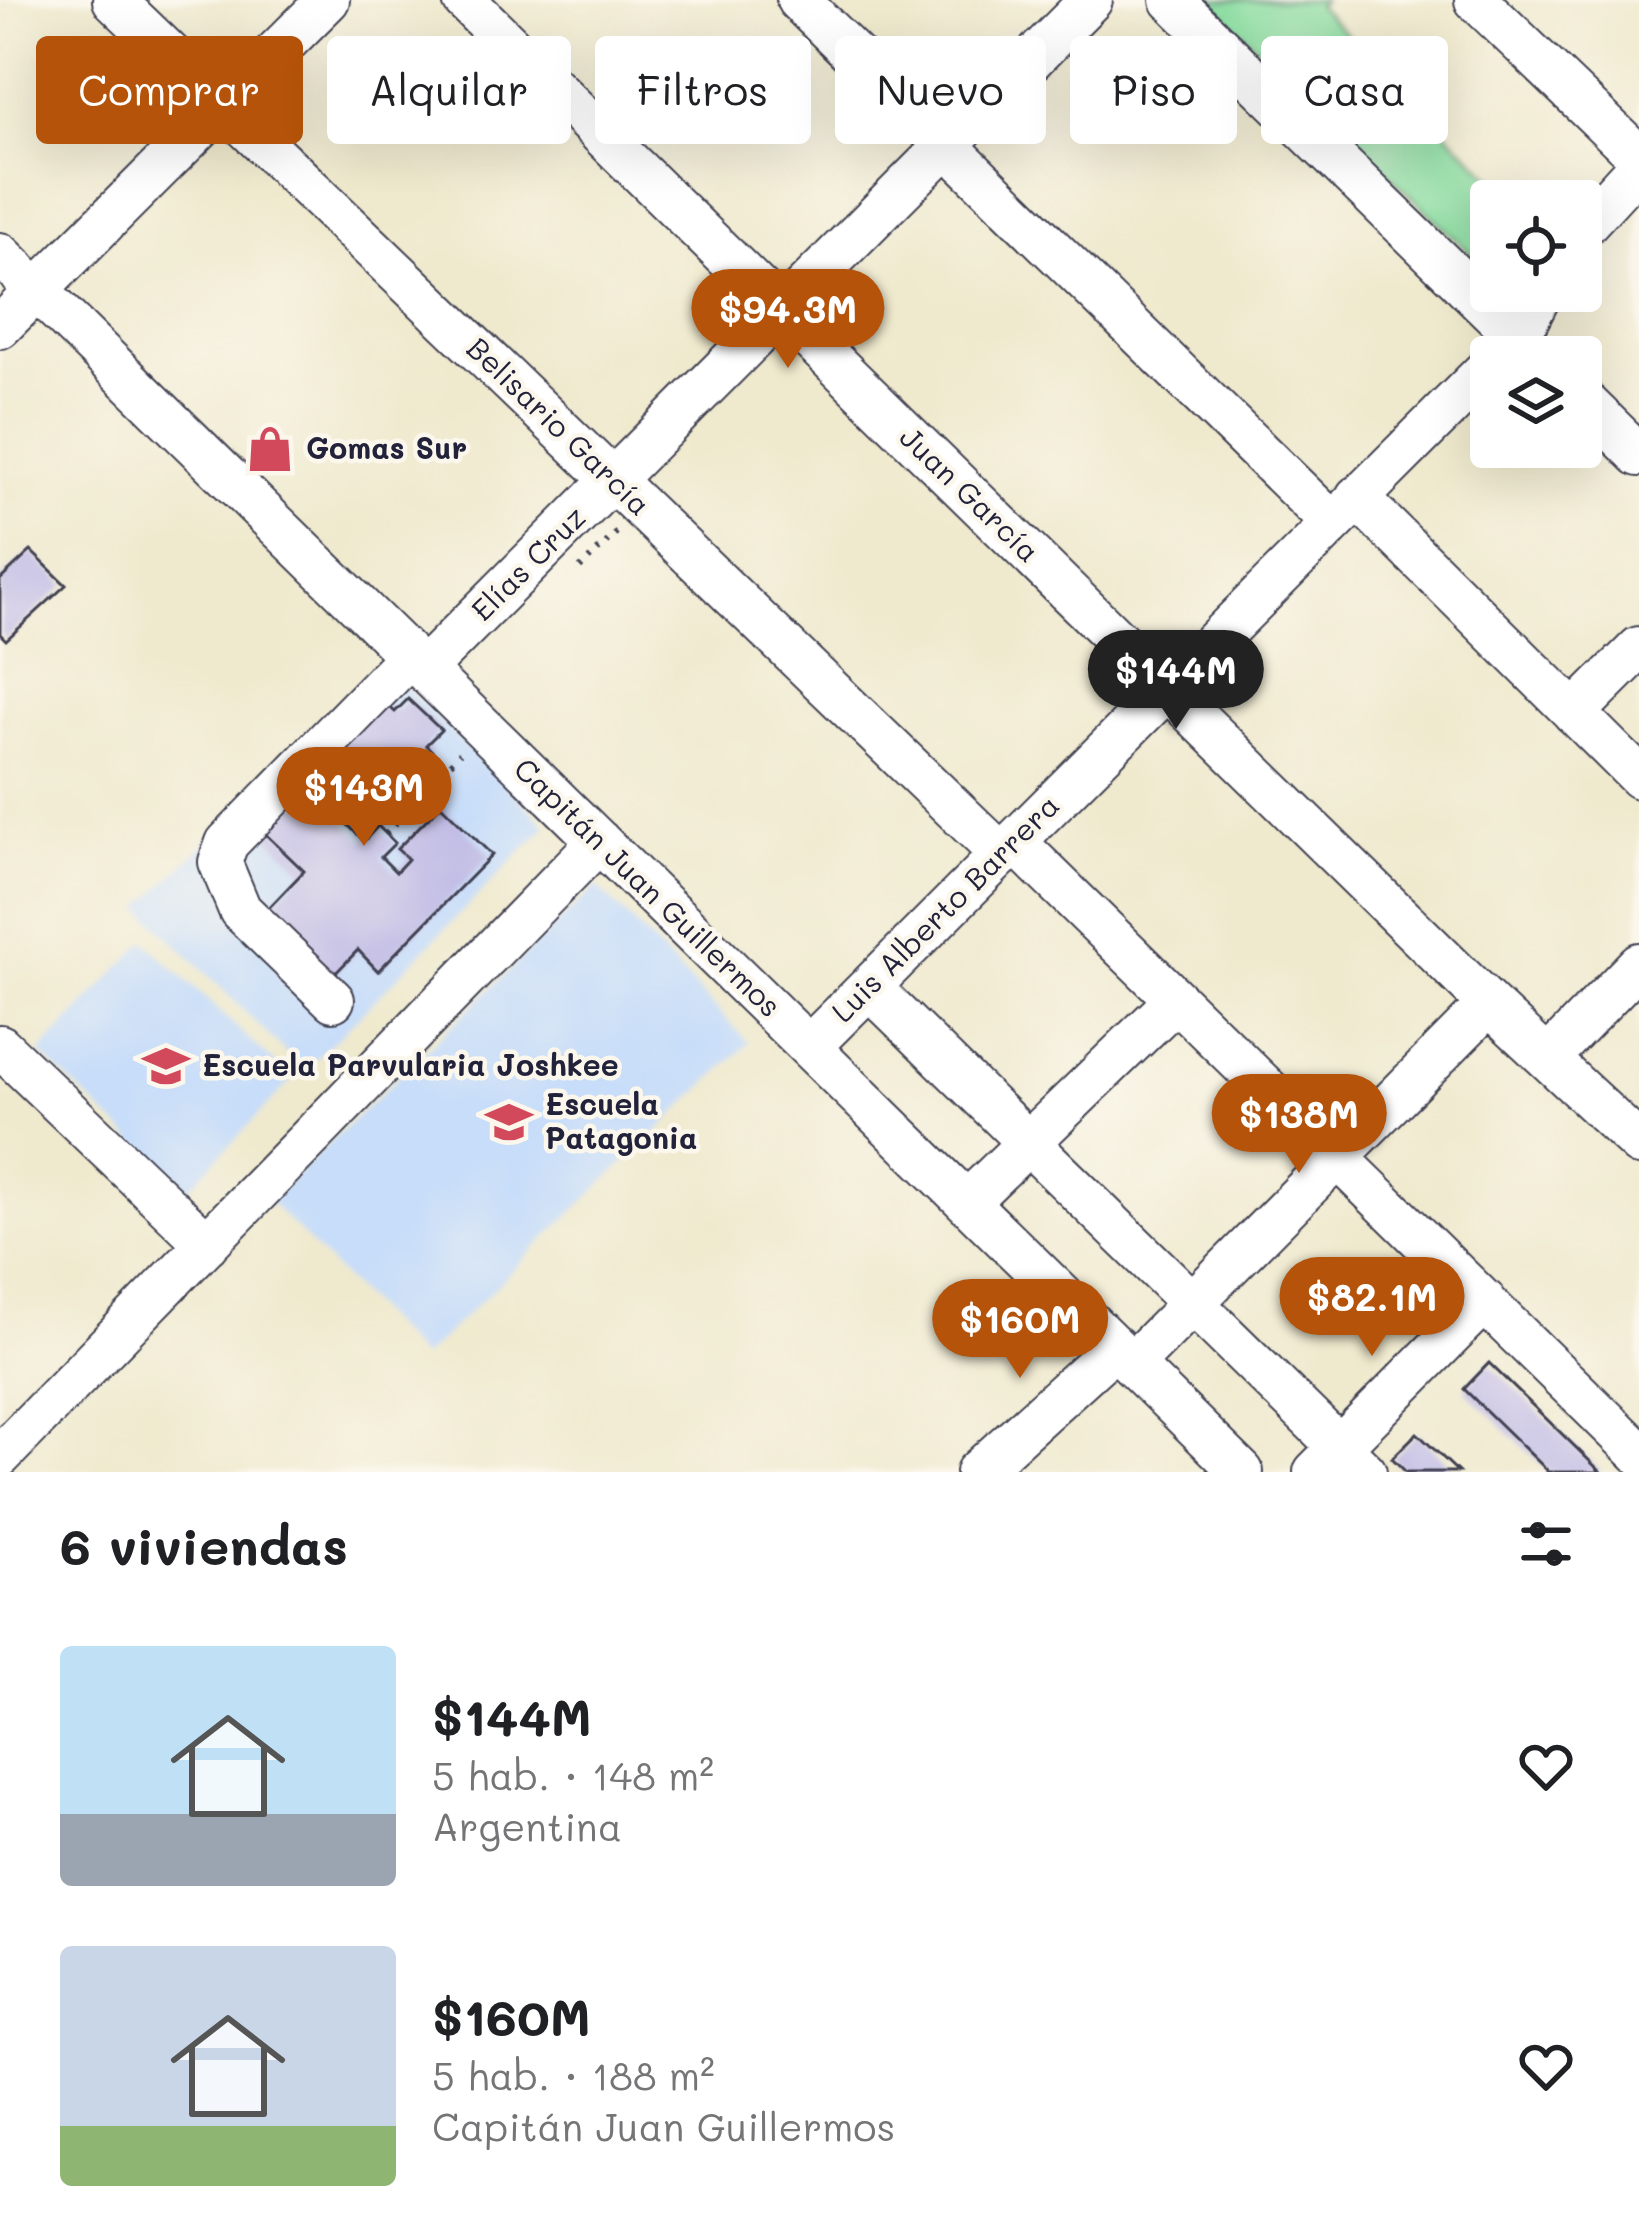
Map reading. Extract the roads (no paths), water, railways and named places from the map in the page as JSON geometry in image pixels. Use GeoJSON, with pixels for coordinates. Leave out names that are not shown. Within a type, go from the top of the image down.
{"type":"FeatureCollection","features":[{"type":"Feature","properties":{"kind":"street","name":"Belisario García"},"geometry":{"type":"LineString","coordinates":[[114,0],[152,36]]}},
{"type":"Feature","properties":{"kind":"street"},"geometry":{"type":"LineString","coordinates":[[292,36],[328,0]]}},
{"type":"Feature","properties":{"kind":"street","name":"Juan García"},"geometry":{"type":"LineString","coordinates":[[464,0],[1489,1004],[1639,1144]]}},
{"type":"Feature","properties":{"kind":"street"},"geometry":{"type":"LineString","coordinates":[[798,0],[946,146],[1639,777]]}},
{"type":"Feature","properties":{"kind":"street","name":"Elías Cruz"},"geometry":{"type":"LineString","coordinates":[[333,1000],[240,910],[220,862],[227,843],[417,663],[627,494],[782,310],[1091,0]]}},
{"type":"Feature","properties":{"kind":"street"},"geometry":{"type":"LineString","coordinates":[[1172,0],[1495,336]]}},
{"type":"Feature","properties":{"kind":"street"},"geometry":{"type":"LineString","coordinates":[[1476,0],[1639,161],[1602,204]]}},
{"type":"Feature","properties":{"kind":"street"},"geometry":{"type":"LineString","coordinates":[[0,328],[183,144]]}},
{"type":"Feature","properties":{"kind":"street","name":"Belisario García"},"geometry":{"type":"LineString","coordinates":[[264,144],[627,494],[1175,1001],[1639,1454]]}},
{"type":"Feature","properties":{"kind":"street","name":"Capitán Juan Guillermos"},"geometry":{"type":"LineString","coordinates":[[0,254],[1242,1472]]}},
{"type":"Feature","properties":{"kind":"street","name":"Luis Alberto Barrera"},"geometry":{"type":"LineString","coordinates":[[809,1047],[1344,510],[1470,393]]}},
{"type":"Feature","properties":{"kind":"street"},"geometry":{"type":"LineString","coordinates":[[1602,419],[1639,455]]}},
{"type":"Feature","properties":{"kind":"street"},"geometry":{"type":"LineString","coordinates":[[1574,713],[1639,648]]}},
{"type":"Feature","properties":{"kind":"street"},"geometry":{"type":"LineString","coordinates":[[0,1456],[599,842]]}},
{"type":"Feature","properties":{"kind":"street"},"geometry":{"type":"LineString","coordinates":[[1549,1057],[1639,964]]}},
{"type":"Feature","properties":{"kind":"street"},"geometry":{"type":"LineString","coordinates":[[869,987],[1193,1303],[1340,1464],[1485,1301]]}},
{"type":"Feature","properties":{"kind":"street"},"geometry":{"type":"LineString","coordinates":[[967,1202],[1175,1001]]}},
{"type":"Feature","properties":{"kind":"street"},"geometry":{"type":"LineString","coordinates":[[977,1472],[1193,1303],[1489,1004]]}},
{"type":"Feature","properties":{"kind":"street"},"geometry":{"type":"LineString","coordinates":[[0,1046],[207,1244]]}},
{"type":"Feature","properties":{"kind":"place","name":"Gomas Sur"},"geometry":{"type":"Point","coordinates":[270,449]}},
{"type":"Feature","properties":{"kind":"place","name":"Escuela Parvularia Joshkee"},"geometry":{"type":"Point","coordinates":[166,1066]}},
{"type":"Feature","properties":{"kind":"place","name":"Escuela Patagonia"},"geometry":{"type":"Point","coordinates":[509,1122]}}]}
